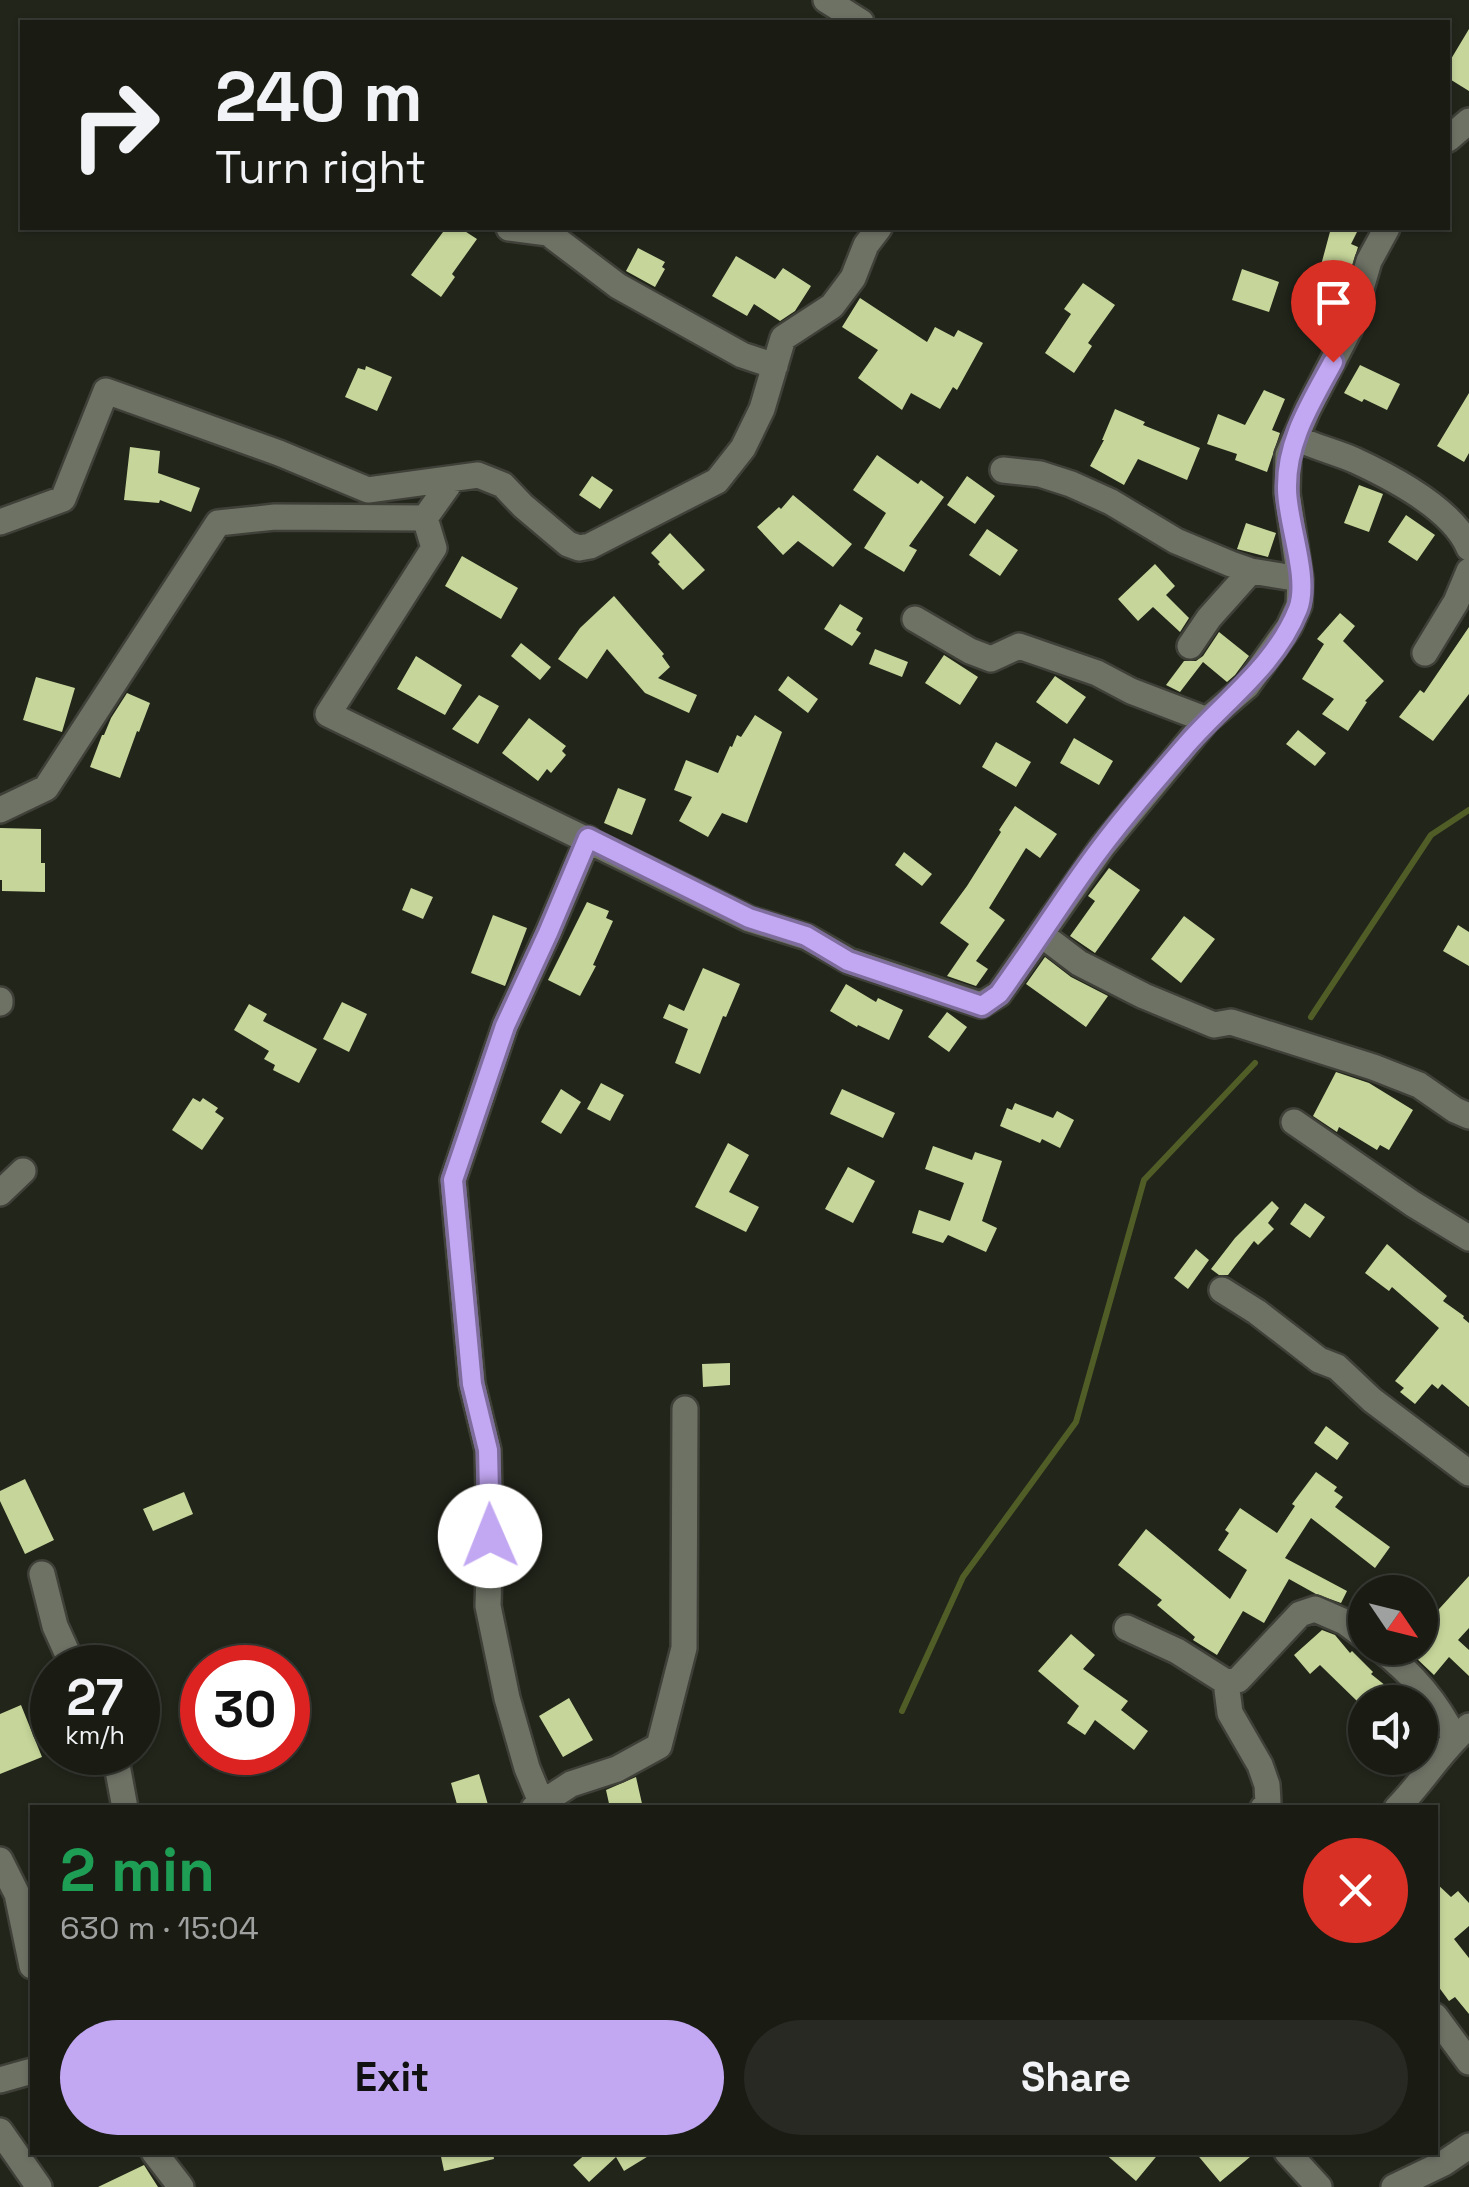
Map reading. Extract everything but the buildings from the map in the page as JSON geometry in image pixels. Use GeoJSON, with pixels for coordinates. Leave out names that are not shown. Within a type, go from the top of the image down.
{"type":"FeatureCollection","features":[{"type":"Feature","properties":{"kind":"street"},"geometry":{"type":"LineString","coordinates":[[826,0],[858,20]]}},
{"type":"Feature","properties":{"kind":"street"},"geometry":{"type":"LineString","coordinates":[[1450,138],[1469,121]]}},
{"type":"Feature","properties":{"kind":"street"},"geometry":{"type":"LineString","coordinates":[[524,230],[548,233],[618,286],[742,355],[775,366]]}},
{"type":"Feature","properties":{"kind":"street"},"geometry":{"type":"LineString","coordinates":[[0,522],[63,499],[106,391],[279,452],[368,490],[478,475],[503,485],[568,544],[590,546],[716,481],[744,448],[762,409],[784,338],[832,306],[853,278],[866,245],[878,230]]}},
{"type":"Feature","properties":{"kind":"street"},"geometry":{"type":"LineString","coordinates":[[425,518],[434,548],[328,714],[749,918],[806,936],[848,961],[982,1006],[999,994],[1102,847],[1207,720],[1247,686],[1300,605],[1287,493],[1288,455],[1349,330],[1369,261],[1386,230]]}},
{"type":"Feature","properties":{"kind":"street"},"geometry":{"type":"LineString","coordinates":[[1296,438],[1391,478],[1428,502],[1454,526],[1469,548]]}},
{"type":"Feature","properties":{"kind":"street"},"geometry":{"type":"LineString","coordinates":[[1003,470],[1040,474],[1070,484],[1111,502],[1176,541],[1251,571],[1300,579]]}},
{"type":"Feature","properties":{"kind":"street"},"geometry":{"type":"LineString","coordinates":[[425,518],[452,480]]}},
{"type":"Feature","properties":{"kind":"street"},"geometry":{"type":"LineString","coordinates":[[0,810],[46,788],[218,523],[275,517],[425,518]]}},
{"type":"Feature","properties":{"kind":"street"},"geometry":{"type":"LineString","coordinates":[[1190,646],[1251,571]]}},
{"type":"Feature","properties":{"kind":"street"},"geometry":{"type":"LineString","coordinates":[[1426,653],[1469,571]]}},
{"type":"Feature","properties":{"kind":"street"},"geometry":{"type":"LineString","coordinates":[[915,619],[991,660],[1020,646],[1098,673],[1130,691],[1207,720]]}},
{"type":"Feature","properties":{"kind":"street"},"geometry":{"type":"LineString","coordinates":[[588,838],[505,1026],[453,1180],[472,1384],[488,1450],[488,1606],[507,1698],[538,1805],[571,1784],[617,1769],[660,1746],[684,1648],[684,1408]]}},
{"type":"Feature","properties":{"kind":"street"},"geometry":{"type":"LineString","coordinates":[[1042,935],[1079,962],[1144,996],[1214,1025],[1231,1022],[1373,1067],[1419,1085],[1469,1116]]}},
{"type":"Feature","properties":{"kind":"street"},"geometry":{"type":"LineString","coordinates":[[1294,1122],[1469,1238]]}},
{"type":"Feature","properties":{"kind":"street"},"geometry":{"type":"LineString","coordinates":[[0,1193],[23,1171]]}},
{"type":"Feature","properties":{"kind":"street"},"geometry":{"type":"LineString","coordinates":[[1222,1290],[1319,1360],[1338,1367],[1372,1400],[1469,1473]]}},
{"type":"Feature","properties":{"kind":"street"},"geometry":{"type":"LineString","coordinates":[[42,1574],[64,1645]]}},
{"type":"Feature","properties":{"kind":"street"},"geometry":{"type":"LineString","coordinates":[[1128,1628],[1177,1650],[1226,1682],[1238,1680],[1300,1614],[1316,1610],[1348,1625]]}},
{"type":"Feature","properties":{"kind":"street"},"geometry":{"type":"LineString","coordinates":[[1400,1805],[1462,1732],[1445,1720],[1401,1665]]}},
{"type":"Feature","properties":{"kind":"street"},"geometry":{"type":"LineString","coordinates":[[1226,1682],[1230,1714],[1260,1765],[1267,1785],[1266,1805]]}},
{"type":"Feature","properties":{"kind":"street"},"geometry":{"type":"LineString","coordinates":[[120,1775],[125,1805]]}},
{"type":"Feature","properties":{"kind":"street"},"geometry":{"type":"LineString","coordinates":[[0,1860],[17,1894],[30,1956]]}},
{"type":"Feature","properties":{"kind":"street"},"geometry":{"type":"LineString","coordinates":[[1438,2020],[1469,2062]]}},
{"type":"Feature","properties":{"kind":"street"},"geometry":{"type":"LineString","coordinates":[[0,2080],[30,2072]]}},
{"type":"Feature","properties":{"kind":"street"},"geometry":{"type":"LineString","coordinates":[[0,2131],[39,2187]]}},
{"type":"Feature","properties":{"kind":"street"},"geometry":{"type":"LineString","coordinates":[[1394,2187],[1469,2146]]}},
{"type":"Feature","properties":{"kind":"street"},"geometry":{"type":"LineString","coordinates":[[156,2155],[181,2187]]}},
{"type":"Feature","properties":{"kind":"street"},"geometry":{"type":"LineString","coordinates":[[1290,2155],[1318,2187]]}},
{"type":"Feature","properties":{"kind":"waterway"},"geometry":{"type":"LineString","coordinates":[[1311,1017],[1431,835],[1469,810]]}},
{"type":"Feature","properties":{"kind":"waterway"},"geometry":{"type":"LineString","coordinates":[[902,1711],[963,1577],[1076,1422],[1144,1180],[1255,1063]]}},
{"type":"Feature","properties":{"kind":"route"},"geometry":{"type":"LineString","coordinates":[[490,1536],[488,1450],[472,1384],[453,1180],[505,1026],[588,838],[749,918],[806,936],[848,961],[982,1006],[999,994],[1102,847],[1207,720],[1247,686],[1289,627],[1300,605],[1300,579],[1287,493],[1288,455],[1333,362]]}}]}
